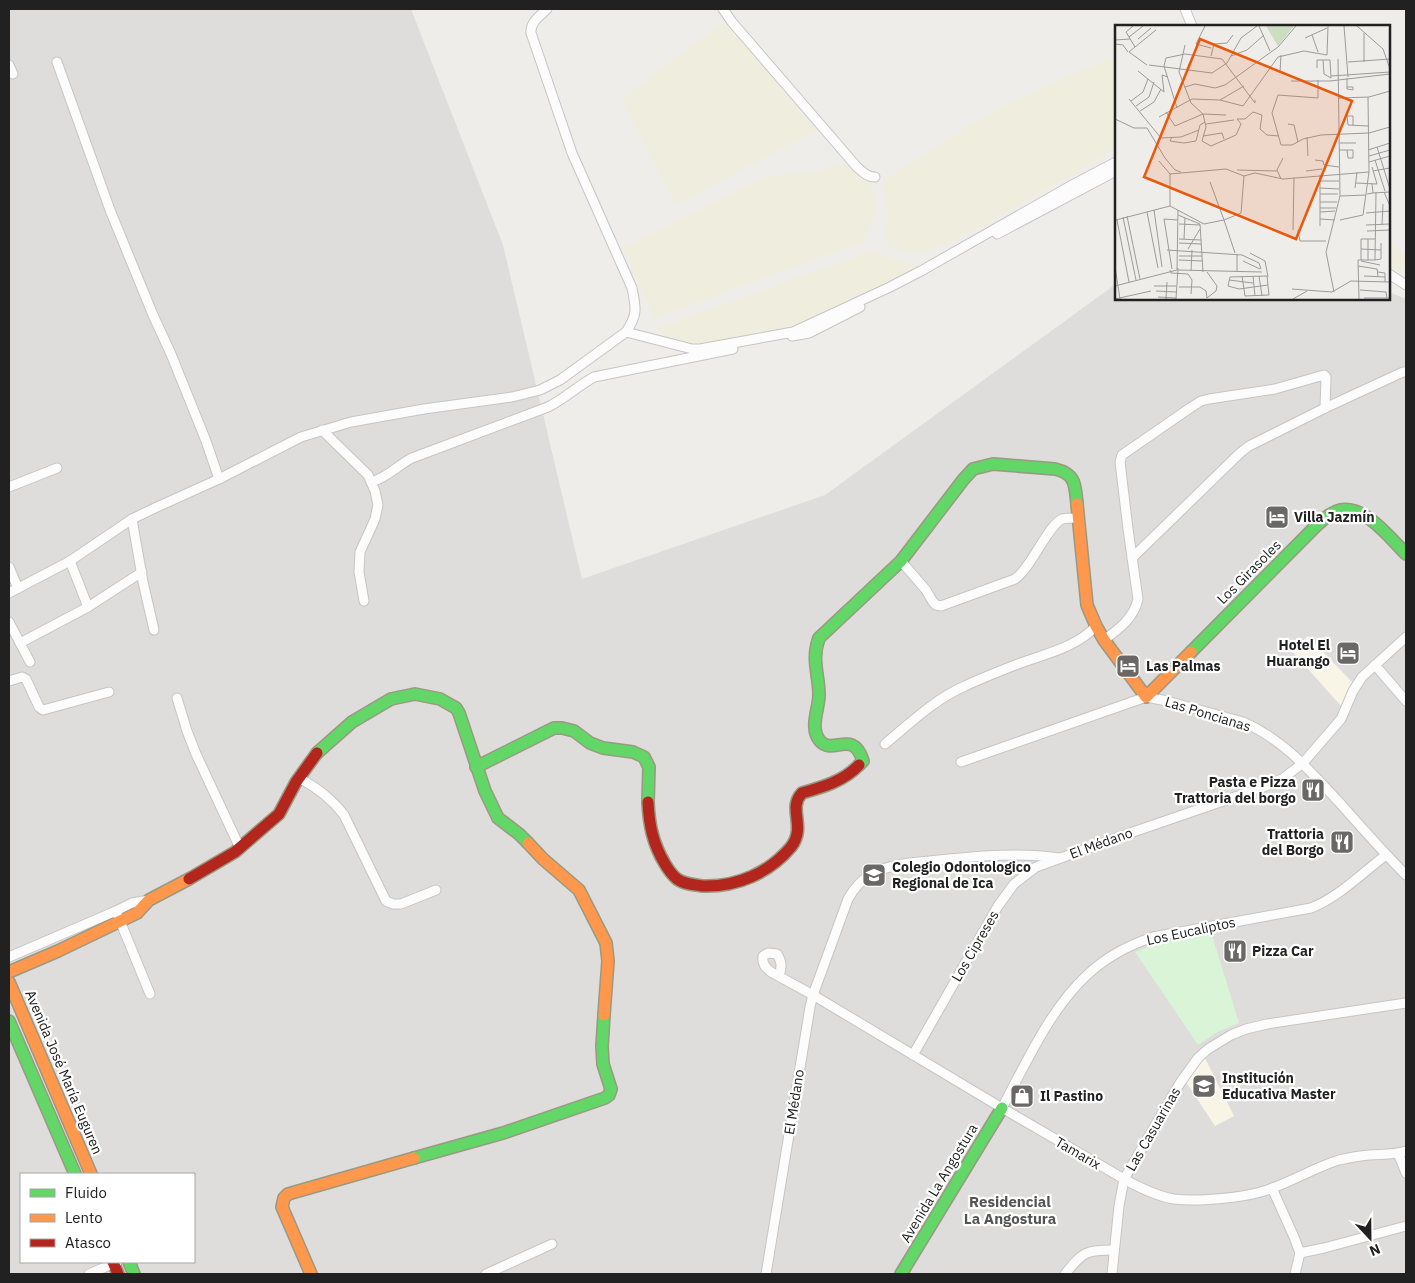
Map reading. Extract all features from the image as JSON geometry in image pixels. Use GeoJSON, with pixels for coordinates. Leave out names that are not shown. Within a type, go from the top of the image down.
{"type":"FeatureCollection","features":[{"type":"Feature","properties":{"kind":"street"},"geometry":{"type":"LineString","coordinates":[[9,593],[70,560],[132,519],[219,479],[300,438],[351,422],[528,394],[560,380],[626,332],[634,320],[635,306],[632,288],[572,153],[531,33],[532,23],[547,9]]}},
{"type":"Feature","properties":{"kind":"street"},"geometry":{"type":"LineString","coordinates":[[723,9],[732,22],[857,166],[870,177],[875,177]]}},
{"type":"Feature","properties":{"kind":"street"},"geometry":{"type":"LineString","coordinates":[[1185,9],[1192,25]]}},
{"type":"Feature","properties":{"kind":"street"},"geometry":{"type":"LineString","coordinates":[[57,62],[110,210],[152,315],[171,354],[219,479]]}},
{"type":"Feature","properties":{"kind":"street"},"geometry":{"type":"LineString","coordinates":[[9,65],[13,74]]}},
{"type":"Feature","properties":{"kind":"street"},"geometry":{"type":"LineString","coordinates":[[626,332],[692,349],[793,332],[921,271],[1115,163]]}},
{"type":"Feature","properties":{"kind":"street"},"geometry":{"type":"LineString","coordinates":[[371,482],[383,478],[396,467],[412,458],[548,407],[594,377],[809,333],[1115,172]]}},
{"type":"Feature","properties":{"kind":"street"},"geometry":{"type":"LineString","coordinates":[[1390,275],[1406,285]]}},
{"type":"Feature","properties":{"kind":"street"},"geometry":{"type":"LineString","coordinates":[[1132,558],[1244,449],[1325,408],[1406,372]]}},
{"type":"Feature","properties":{"kind":"street"},"geometry":{"type":"LineString","coordinates":[[1104,640],[1120,628],[1129,618],[1138,599],[1120,462],[1122,455],[1201,401],[1275,389],[1324,375],[1326,377],[1325,408]]}},
{"type":"Feature","properties":{"kind":"street"},"geometry":{"type":"LineString","coordinates":[[322,430],[368,476],[375,491],[378,505],[375,519],[360,552],[359,572],[364,601]]}},
{"type":"Feature","properties":{"kind":"street"},"geometry":{"type":"LineString","coordinates":[[476,767],[554,728],[573,730],[598,747],[638,754],[648,761],[650,823],[653,840],[673,875],[686,884],[709,886],[739,882],[750,878],[772,864],[795,840],[799,832],[796,803],[799,795],[837,782],[854,771],[863,761],[860,751],[852,745],[827,745],[821,743],[817,736],[815,726],[819,694],[814,664],[816,644],[819,638],[901,561],[963,480],[973,470],[993,464],[1038,467],[1064,471],[1072,476],[1075,486],[1088,605],[1104,640],[1146,697]]}},
{"type":"Feature","properties":{"kind":"street"},"geometry":{"type":"LineString","coordinates":[[9,487],[57,468]]}},
{"type":"Feature","properties":{"kind":"street","name":"Los Girasoles"},"geometry":{"type":"LineString","coordinates":[[1146,697],[1317,525],[1333,513],[1345,509],[1363,514],[1406,554]]}},
{"type":"Feature","properties":{"kind":"street"},"geometry":{"type":"LineString","coordinates":[[901,561],[926,590],[932,602],[941,606],[1016,578],[1023,572],[1056,523],[1068,518],[1078,518]]}},
{"type":"Feature","properties":{"kind":"street"},"geometry":{"type":"LineString","coordinates":[[132,519],[154,630]]}},
{"type":"Feature","properties":{"kind":"street"},"geometry":{"type":"LineString","coordinates":[[70,560],[88,607]]}},
{"type":"Feature","properties":{"kind":"street"},"geometry":{"type":"LineString","coordinates":[[9,567],[18,588]]}},
{"type":"Feature","properties":{"kind":"street"},"geometry":{"type":"LineString","coordinates":[[20,642],[88,607],[142,572]]}},
{"type":"Feature","properties":{"kind":"street"},"geometry":{"type":"LineString","coordinates":[[9,622],[30,662]]}},
{"type":"Feature","properties":{"kind":"street"},"geometry":{"type":"LineString","coordinates":[[885,744],[918,715],[954,691],[1071,644],[1096,626]]}},
{"type":"Feature","properties":{"kind":"street","name":"El Médano"},"geometry":{"type":"LineString","coordinates":[[766,1274],[810,1007],[848,899],[855,887],[881,870],[907,863],[973,856],[1034,855],[1059,858],[1272,784],[1303,763],[1341,719],[1362,677],[1406,637]]}},
{"type":"Feature","properties":{"kind":"street"},"geometry":{"type":"LineString","coordinates":[[1375,665],[1406,701]]}},
{"type":"Feature","properties":{"kind":"street"},"geometry":{"type":"LineString","coordinates":[[9,681],[22,677],[26,679],[39,707],[43,710],[109,692]]}},
{"type":"Feature","properties":{"kind":"street"},"geometry":{"type":"LineString","coordinates":[[9,957],[118,917],[138,913],[149,900],[226,858],[280,814],[299,778],[318,750],[352,722],[391,699],[415,694],[440,699],[456,708],[476,767],[498,818],[519,834],[543,859],[572,883],[583,897],[606,943],[608,961],[602,1046],[603,1064],[611,1089],[605,1098],[503,1133],[288,1194],[284,1198],[282,1207],[311,1274]]}},
{"type":"Feature","properties":{"kind":"street","name":"Las Poncianas"},"geometry":{"type":"LineString","coordinates":[[961,762],[1146,697],[1177,703],[1243,722],[1255,727],[1282,745],[1303,763],[1406,875]]}},
{"type":"Feature","properties":{"kind":"street"},"geometry":{"type":"LineString","coordinates":[[177,698],[196,754],[240,848]]}},
{"type":"Feature","properties":{"kind":"street"},"geometry":{"type":"LineString","coordinates":[[299,778],[336,804],[344,815],[386,901],[392,904],[401,904],[436,890]]}},
{"type":"Feature","properties":{"kind":"street","name":"Los Eucaliptos"},"geometry":{"type":"LineString","coordinates":[[1002,1108],[1038,1040],[1058,1010],[1075,988],[1099,965],[1136,943],[1153,937],[1311,908],[1336,894],[1386,855]]}},
{"type":"Feature","properties":{"kind":"street","name":"Los Cipreses"},"geometry":{"type":"LineString","coordinates":[[913,1055],[1007,893],[1036,867],[1059,858]]}},
{"type":"Feature","properties":{"kind":"street"},"geometry":{"type":"LineString","coordinates":[[9,972],[58,951],[118,917]]}},
{"type":"Feature","properties":{"kind":"street"},"geometry":{"type":"LineString","coordinates":[[118,917],[150,994]]}},
{"type":"Feature","properties":{"kind":"street","name":"Tamarix"},"geometry":{"type":"LineString","coordinates":[[779,976],[1002,1108],[1124,1179],[1150,1192],[1175,1199],[1239,1197],[1264,1191],[1351,1157],[1402,1152]]}},
{"type":"Feature","properties":{"kind":"street","name":"Avenida José María Euguren"},"geometry":{"type":"LineString","coordinates":[[9,982],[91,1173]]}},
{"type":"Feature","properties":{"kind":"street","name":"Las Casuarinas"},"geometry":{"type":"LineString","coordinates":[[1112,1274],[1119,1206],[1124,1179],[1189,1069],[1203,1054],[1220,1041],[1246,1029],[1267,1024],[1406,1003]]}},
{"type":"Feature","properties":{"kind":"street"},"geometry":{"type":"LineString","coordinates":[[9,1021],[75,1173]]}},
{"type":"Feature","properties":{"kind":"street","name":"Avenida La Angostura"},"geometry":{"type":"LineString","coordinates":[[901,1274],[1002,1108]]}},
{"type":"Feature","properties":{"kind":"street"},"geometry":{"type":"LineString","coordinates":[[1402,1152],[1406,1173]]}},
{"type":"Feature","properties":{"kind":"street"},"geometry":{"type":"LineString","coordinates":[[1272,1188],[1300,1253],[1295,1274]]}},
{"type":"Feature","properties":{"kind":"street"},"geometry":{"type":"LineString","coordinates":[[1300,1253],[1406,1226]]}},
{"type":"Feature","properties":{"kind":"street"},"geometry":{"type":"LineString","coordinates":[[486,1274],[552,1244]]}},
{"type":"Feature","properties":{"kind":"street"},"geometry":{"type":"LineString","coordinates":[[1065,1274],[1079,1257],[1085,1253],[1092,1250],[1114,1250]]}},
{"type":"Feature","properties":{"kind":"street"},"geometry":{"type":"LineString","coordinates":[[89,1274],[115,1265]]}},
{"type":"Feature","properties":{"kind":"shaded area"},"geometry":{"type":"Polygon","coordinates":[[[9,9],[411,9],[503,245],[582,579],[825,495],[1115,285],[1115,300],[1390,300],[1390,292],[1406,299],[1406,1274],[9,1274],[9,9]]]}},
{"type":"Feature","properties":{"kind":"shaded area"},"geometry":{"type":"Polygon","coordinates":[[[724,22],[817,130],[676,205],[622,100],[724,22]]]}},
{"type":"Feature","properties":{"kind":"shaded area"},"geometry":{"type":"Polygon","coordinates":[[[1115,55],[1115,148],[1070,176],[964,236],[928,251],[907,253],[890,246],[885,235],[887,218],[882,181],[1009,103],[1115,55]]]}},
{"type":"Feature","properties":{"kind":"shaded area"},"geometry":{"type":"Polygon","coordinates":[[[854,158],[869,178],[878,211],[863,242],[654,318],[623,248],[767,176],[825,170],[854,158]]]}},
{"type":"Feature","properties":{"kind":"shaded area"},"geometry":{"type":"Polygon","coordinates":[[[1390,238],[1398,250],[1406,252],[1406,271],[1395,270],[1390,267],[1390,238]]]}},
{"type":"Feature","properties":{"kind":"shaded area"},"geometry":{"type":"Polygon","coordinates":[[[873,250],[923,268],[798,329],[671,353],[658,328],[873,250]]]}},
{"type":"Feature","properties":{"kind":"shaded area"},"geometry":{"type":"Polygon","coordinates":[[[1308,636],[1352,682],[1341,706],[1292,651],[1308,636]]]}},
{"type":"Feature","properties":{"kind":"shaded area","name":"Institución Educativa Master"},"geometry":{"type":"Polygon","coordinates":[[[1204,1056],[1234,1116],[1215,1126],[1184,1079],[1204,1056]]]}},
{"type":"Feature","properties":{"kind":"green space"},"geometry":{"type":"Polygon","coordinates":[[[1211,932],[1239,1023],[1217,1032],[1198,1045],[1135,952],[1158,943],[1211,932]]]}},
{"type":"Feature","properties":{"kind":"traffic: fast"},"geometry":{"type":"LineString","coordinates":[[859,765],[863,761],[859,751],[854,746],[848,744],[825,745],[820,741],[815,730],[819,695],[816,667],[819,638],[901,561],[973,469],[993,464],[1062,471],[1071,477],[1073,481],[1077,504]]}},
{"type":"Feature","properties":{"kind":"traffic: fast"},"geometry":{"type":"LineString","coordinates":[[1191,652],[1317,525],[1334,512],[1349,510],[1368,518],[1385,532],[1406,554]]}},
{"type":"Feature","properties":{"kind":"traffic: fast"},"geometry":{"type":"LineString","coordinates":[[317,753],[352,722],[391,699],[415,694],[440,699],[456,708],[459,713],[485,791],[498,818],[528,843]]}},
{"type":"Feature","properties":{"kind":"traffic: fast"},"geometry":{"type":"LineString","coordinates":[[476,767],[554,728],[562,728],[574,731],[590,743],[603,748],[633,752],[644,757],[649,767],[648,802]]}},
{"type":"Feature","properties":{"kind":"traffic: fast"},"geometry":{"type":"LineString","coordinates":[[414,1158],[503,1133],[609,1095],[611,1089],[603,1064],[604,1015]]}},
{"type":"Feature","properties":{"kind":"traffic: fast"},"geometry":{"type":"LineString","coordinates":[[9,1021],[75,1173]]}},
{"type":"Feature","properties":{"kind":"traffic: fast"},"geometry":{"type":"LineString","coordinates":[[901,1274],[1002,1108]]}},
{"type":"Feature","properties":{"kind":"traffic: fast"},"geometry":{"type":"LineString","coordinates":[[129,1263],[134,1274]]}},
{"type":"Feature","properties":{"kind":"traffic: slow"},"geometry":{"type":"LineString","coordinates":[[1077,504],[1087,605],[1104,640],[1146,697],[1191,652]]}},
{"type":"Feature","properties":{"kind":"traffic: slow"},"geometry":{"type":"LineString","coordinates":[[528,843],[543,859],[579,890],[606,943],[608,961],[604,1015]]}},
{"type":"Feature","properties":{"kind":"traffic: slow"},"geometry":{"type":"LineString","coordinates":[[9,972],[137,913],[149,900],[189,879]]}},
{"type":"Feature","properties":{"kind":"traffic: slow"},"geometry":{"type":"LineString","coordinates":[[9,982],[91,1173]]}},
{"type":"Feature","properties":{"kind":"traffic: slow"},"geometry":{"type":"LineString","coordinates":[[311,1274],[282,1207],[284,1198],[288,1194],[414,1158]]}},
{"type":"Feature","properties":{"kind":"traffic: jam"},"geometry":{"type":"LineString","coordinates":[[189,879],[235,852],[279,814],[296,782],[317,753]]}},
{"type":"Feature","properties":{"kind":"traffic: jam"},"geometry":{"type":"LineString","coordinates":[[648,802],[649,819],[655,842],[661,857],[673,876],[680,881],[693,885],[716,886],[728,884],[752,877],[773,864],[791,847],[798,825],[796,805],[802,793],[840,779],[859,765]]}},
{"type":"Feature","properties":{"kind":"traffic: jam"},"geometry":{"type":"LineString","coordinates":[[113,1263],[118,1274]]}},
{"type":"Feature","properties":{"kind":"place","name":"Villa Jazmín"},"geometry":{"type":"Point","coordinates":[1277,517]}},
{"type":"Feature","properties":{"kind":"place","name":"Hotel El Huarango"},"geometry":{"type":"Point","coordinates":[1348,653]}},
{"type":"Feature","properties":{"kind":"place","name":"Las Palmas"},"geometry":{"type":"Point","coordinates":[1128,666]}},
{"type":"Feature","properties":{"kind":"place","name":"Pasta e Pizza Trattoria del borgo"},"geometry":{"type":"Point","coordinates":[1313,790]}},
{"type":"Feature","properties":{"kind":"place","name":"Trattoria del Borgo"},"geometry":{"type":"Point","coordinates":[1342,842]}},
{"type":"Feature","properties":{"kind":"place","name":"Colegio Odontologico Regional de Ica"},"geometry":{"type":"Point","coordinates":[874,875]}},
{"type":"Feature","properties":{"kind":"place","name":"Pizza Car"},"geometry":{"type":"Point","coordinates":[1235,951]}},
{"type":"Feature","properties":{"kind":"place","name":"Institución Educativa Master"},"geometry":{"type":"Point","coordinates":[1204,1086]}},
{"type":"Feature","properties":{"kind":"place","name":"Il Pastino"},"geometry":{"type":"Point","coordinates":[1022,1096]}},
{"type":"Feature","properties":{"kind":"district","name":"Residencial La Angostura"},"geometry":{"type":"Point","coordinates":[1010,1210]}}]}
